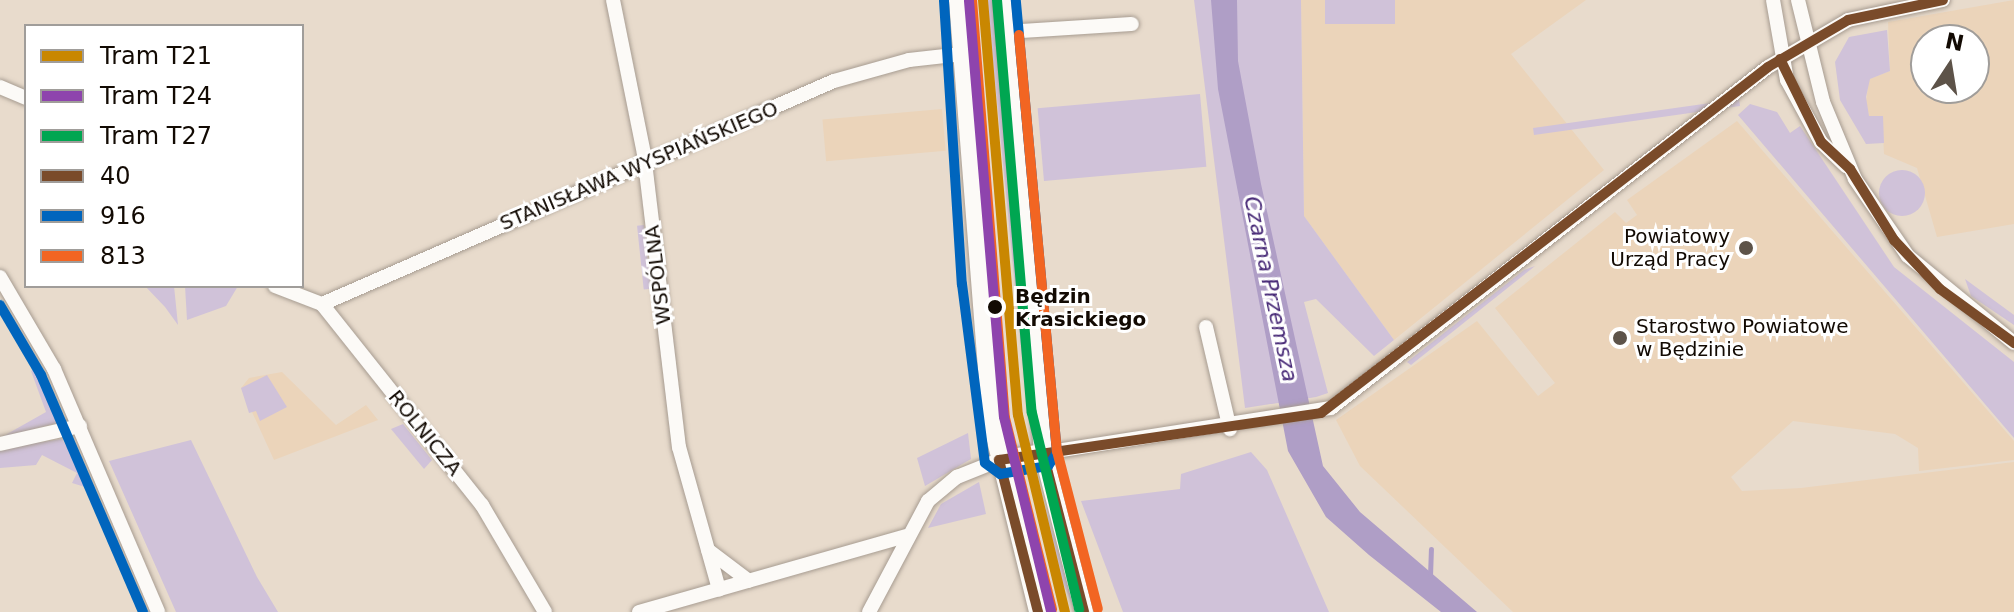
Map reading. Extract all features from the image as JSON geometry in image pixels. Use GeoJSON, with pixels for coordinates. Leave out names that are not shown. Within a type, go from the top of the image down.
{"type":"FeatureCollection","features":[{"type":"Feature","properties":{"kind":"street","name":"WSPÓLNA"},"geometry":{"type":"LineString","coordinates":[[613,0],[644,162],[679,447],[719,589]]}},
{"type":"Feature","properties":{"kind":"street"},"geometry":{"type":"LineString","coordinates":[[958,0],[976,282],[999,460],[1038,612]]}},
{"type":"Feature","properties":{"kind":"street"},"geometry":{"type":"LineString","coordinates":[[1002,0],[1043,453],[1084,612]]}},
{"type":"Feature","properties":{"kind":"street"},"geometry":{"type":"LineString","coordinates":[[1773,0],[1780,59],[1821,142],[1850,169],[1908,256],[2014,343]]}},
{"type":"Feature","properties":{"kind":"street"},"geometry":{"type":"LineString","coordinates":[[1798,0],[1807,41],[1850,169]]}},
{"type":"Feature","properties":{"kind":"street"},"geometry":{"type":"LineString","coordinates":[[869,612],[905,536],[940,489],[999,460],[1309,417],[1357,392],[1780,59],[1807,41],[1857,17],[1943,0]]}},
{"type":"Feature","properties":{"kind":"street"},"geometry":{"type":"LineString","coordinates":[[1005,32],[1132,24]]}},
{"type":"Feature","properties":{"kind":"street","name":"STANISŁAWA WYSPIAŃSKIEGO"},"geometry":{"type":"LineString","coordinates":[[322,304],[834,81],[909,60],[963,54]]}},
{"type":"Feature","properties":{"kind":"street"},"geometry":{"type":"LineString","coordinates":[[0,87],[24,97]]}},
{"type":"Feature","properties":{"kind":"street"},"geometry":{"type":"LineString","coordinates":[[0,277],[80,426],[158,612]]}},
{"type":"Feature","properties":{"kind":"street"},"geometry":{"type":"LineString","coordinates":[[280,288],[322,304]]}},
{"type":"Feature","properties":{"kind":"street","name":"ROLNICZA"},"geometry":{"type":"LineString","coordinates":[[322,304],[482,505],[545,612]]}},
{"type":"Feature","properties":{"kind":"street"},"geometry":{"type":"LineString","coordinates":[[1206,327],[1230,429]]}},
{"type":"Feature","properties":{"kind":"street"},"geometry":{"type":"LineString","coordinates":[[0,444],[80,426]]}},
{"type":"Feature","properties":{"kind":"street"},"geometry":{"type":"LineString","coordinates":[[639,612],[905,536]]}},
{"type":"Feature","properties":{"kind":"street"},"geometry":{"type":"LineString","coordinates":[[882,544],[893,560]]}},
{"type":"Feature","properties":{"kind":"street"},"geometry":{"type":"LineString","coordinates":[[708,549],[749,581]]}},
{"type":"Feature","properties":{"kind":"shaded area"},"geometry":{"type":"Polygon","coordinates":[[[964,0],[972,37],[998,414],[991,361],[964,0]]]}},
{"type":"Feature","properties":{"kind":"shaded area"},"geometry":{"type":"Polygon","coordinates":[[[987,0],[994,0],[1031,409],[1027,409],[987,0]]]}},
{"type":"Feature","properties":{"kind":"shaded area"},"geometry":{"type":"Polygon","coordinates":[[[1194,0],[1301,0],[1304,216],[1394,340],[1374,356],[1316,299],[1304,302],[1328,393],[1316,397],[1245,408],[1194,0]]]}},
{"type":"Feature","properties":{"kind":"shaded area"},"geometry":{"type":"Polygon","coordinates":[[[1301,0],[1586,0],[1511,54],[1604,170],[1394,340],[1304,216],[1301,0]]]}},
{"type":"Feature","properties":{"kind":"shaded area"},"geometry":{"type":"Polygon","coordinates":[[[1325,0],[1395,0],[1395,24],[1325,24],[1325,0]]]}},
{"type":"Feature","properties":{"kind":"shaded area"},"geometry":{"type":"Polygon","coordinates":[[[2014,0],[2014,224],[1937,237],[1917,168],[1884,154],[1882,116],[1869,116],[1866,102],[1869,79],[1890,71],[1888,22],[2014,0]]]}},
{"type":"Feature","properties":{"kind":"shaded area"},"geometry":{"type":"Polygon","coordinates":[[[1887,30],[1890,71],[1870,79],[1866,97],[1869,116],[1883,116],[1884,143],[1866,144],[1840,100],[1835,62],[1849,37],[1887,30]]]}},
{"type":"Feature","properties":{"kind":"shaded area"},"geometry":{"type":"Polygon","coordinates":[[[1020,37],[1034,208],[1029,208],[1014,41],[1020,37]]]}},
{"type":"Feature","properties":{"kind":"shaded area"},"geometry":{"type":"Polygon","coordinates":[[[1200,94],[1206,167],[1044,181],[1038,108],[1200,94]]]}},
{"type":"Feature","properties":{"kind":"shaded area"},"geometry":{"type":"Polygon","coordinates":[[[1739,99],[1740,106],[1534,135],[1533,128],[1739,99]]]}},
{"type":"Feature","properties":{"kind":"shaded area"},"geometry":{"type":"Polygon","coordinates":[[[1750,104],[1777,112],[1790,133],[1800,126],[1894,267],[2014,362],[2014,438],[1738,115],[1750,104]]]}},
{"type":"Feature","properties":{"kind":"shaded area"},"geometry":{"type":"Polygon","coordinates":[[[942,109],[946,151],[826,161],[822,119],[942,109]]]}},
{"type":"Feature","properties":{"kind":"shaded area"},"geometry":{"type":"Polygon","coordinates":[[[1737,121],[2014,441],[2014,460],[1919,471],[1918,448],[1895,434],[1793,421],[1731,477],[1742,491],[1801,488],[2014,462],[2014,612],[1513,612],[1360,466],[1336,420],[1477,321],[1538,396],[1555,383],[1495,308],[1615,212],[1626,223],[1637,215],[1627,200],[1737,121]]]}},
{"type":"Feature","properties":{"kind":"shaded area"},"geometry":{"type":"Polygon","coordinates":[[[1902,170],[1918,177],[1925,193],[1918,209],[1902,216],[1886,209],[1879,193],[1886,177],[1902,170]]]}},
{"type":"Feature","properties":{"kind":"shaded area"},"geometry":{"type":"Polygon","coordinates":[[[644,225],[651,289],[644,289],[637,226],[644,225]]]}},
{"type":"Feature","properties":{"kind":"shaded area"},"geometry":{"type":"Polygon","coordinates":[[[1535,266],[1411,365],[1407,362],[1524,270],[1535,266]]]}},
{"type":"Feature","properties":{"kind":"shaded area"},"geometry":{"type":"Polygon","coordinates":[[[1965,279],[2014,315],[2014,325],[1971,296],[1965,279]]]}},
{"type":"Feature","properties":{"kind":"shaded area"},"geometry":{"type":"Polygon","coordinates":[[[147,288],[174,288],[178,325],[147,288]]]}},
{"type":"Feature","properties":{"kind":"shaded area"},"geometry":{"type":"Polygon","coordinates":[[[185,288],[237,288],[226,306],[187,320],[185,288]]]}},
{"type":"Feature","properties":{"kind":"shaded area"},"geometry":{"type":"Polygon","coordinates":[[[38,367],[57,423],[0,438],[46,412],[31,371],[38,367]]]}},
{"type":"Feature","properties":{"kind":"shaded area"},"geometry":{"type":"Polygon","coordinates":[[[282,372],[336,425],[366,405],[378,420],[274,460],[241,388],[249,378],[282,372]]]}},
{"type":"Feature","properties":{"kind":"shaded area"},"geometry":{"type":"Polygon","coordinates":[[[267,375],[287,407],[260,421],[256,411],[249,413],[241,388],[267,375]]]}},
{"type":"Feature","properties":{"kind":"shaded area"},"geometry":{"type":"Polygon","coordinates":[[[403,424],[432,460],[424,469],[391,429],[403,424]]]}},
{"type":"Feature","properties":{"kind":"shaded area"},"geometry":{"type":"Polygon","coordinates":[[[968,433],[971,459],[925,486],[917,458],[968,433]]]}},
{"type":"Feature","properties":{"kind":"shaded area"},"geometry":{"type":"Polygon","coordinates":[[[62,439],[95,490],[72,483],[77,473],[42,455],[36,465],[0,468],[0,448],[62,439]]]}},
{"type":"Feature","properties":{"kind":"shaded area"},"geometry":{"type":"Polygon","coordinates":[[[191,440],[257,577],[278,612],[176,612],[109,461],[191,440]]]}},
{"type":"Feature","properties":{"kind":"shaded area"},"geometry":{"type":"Polygon","coordinates":[[[1251,452],[1267,470],[1329,612],[1123,612],[1081,501],[1180,489],[1181,474],[1251,452]]]}},
{"type":"Feature","properties":{"kind":"shaded area"},"geometry":{"type":"Polygon","coordinates":[[[979,482],[986,514],[928,528],[941,504],[979,482]]]}},
{"type":"Feature","properties":{"kind":"shaded area"},"geometry":{"type":"Polygon","coordinates":[[[1046,509],[1076,612],[1054,564],[1040,511],[1046,509]]]}},
{"type":"Feature","properties":{"kind":"water","name":"Czarna Przemsza"},"geometry":{"type":"Polygon","coordinates":[[[1211,0],[1237,0],[1238,61],[1261,184],[1323,466],[1360,512],[1477,612],[1441,612],[1369,555],[1326,517],[1288,451],[1218,89],[1211,0]]]}},
{"type":"Feature","properties":{"kind":"waterway"},"geometry":{"type":"LineString","coordinates":[[1430,576],[1431,549]]}},
{"type":"Feature","properties":{"kind":"tram line","name":"T21"},"geometry":{"type":"LineString","coordinates":[[983,0],[1018,415],[1065,612]]}},
{"type":"Feature","properties":{"kind":"tram line","name":"T27"},"geometry":{"type":"LineString","coordinates":[[997,0],[1032,413],[1079,609]]}},
{"type":"Feature","properties":{"kind":"tram line","name":"T24"},"geometry":{"type":"LineString","coordinates":[[969,1],[1004,417],[1051,612]]}},
{"type":"Feature","properties":{"kind":"transit line","name":"813"},"geometry":{"type":"LineString","coordinates":[[972,0],[1005,418],[1052,609]]}},
{"type":"Feature","properties":{"kind":"transit line","name":"916"},"geometry":{"type":"LineString","coordinates":[[944,1],[962,284],[985,463],[1000,474],[1048,466],[1057,453],[1016,0]]}},
{"type":"Feature","properties":{"kind":"transit line","name":"40"},"geometry":{"type":"LineString","coordinates":[[999,460],[1321,413],[1768,67],[1848,20],[1943,0]]}},
{"type":"Feature","properties":{"kind":"transit line","name":"813"},"geometry":{"type":"LineString","coordinates":[[1019,35],[1057,451],[1098,609]]}},
{"type":"Feature","properties":{"kind":"transit line","name":"40"},"geometry":{"type":"LineString","coordinates":[[1780,59],[1821,142],[1850,169],[1894,240],[1940,289],[2014,343]]}},
{"type":"Feature","properties":{"kind":"transit line","name":"916"},"geometry":{"type":"LineString","coordinates":[[0,305],[41,375],[143,612]]}},
{"type":"Feature","properties":{"kind":"transit line","name":"40"},"geometry":{"type":"LineString","coordinates":[[1043,453],[1084,612]]}},
{"type":"Feature","properties":{"kind":"transit line","name":"40"},"geometry":{"type":"LineString","coordinates":[[999,460],[1038,612]]}},
{"type":"Feature","properties":{"kind":"place","name":"Powiatowy Urząd Pracy"},"geometry":{"type":"Point","coordinates":[1746,248]}},
{"type":"Feature","properties":{"kind":"place","name":"Będzin Krasickiego"},"geometry":{"type":"Point","coordinates":[995,307]}},
{"type":"Feature","properties":{"kind":"place","name":"Starostwo Powiatowe w Będzinie"},"geometry":{"type":"Point","coordinates":[1620,338]}}]}
